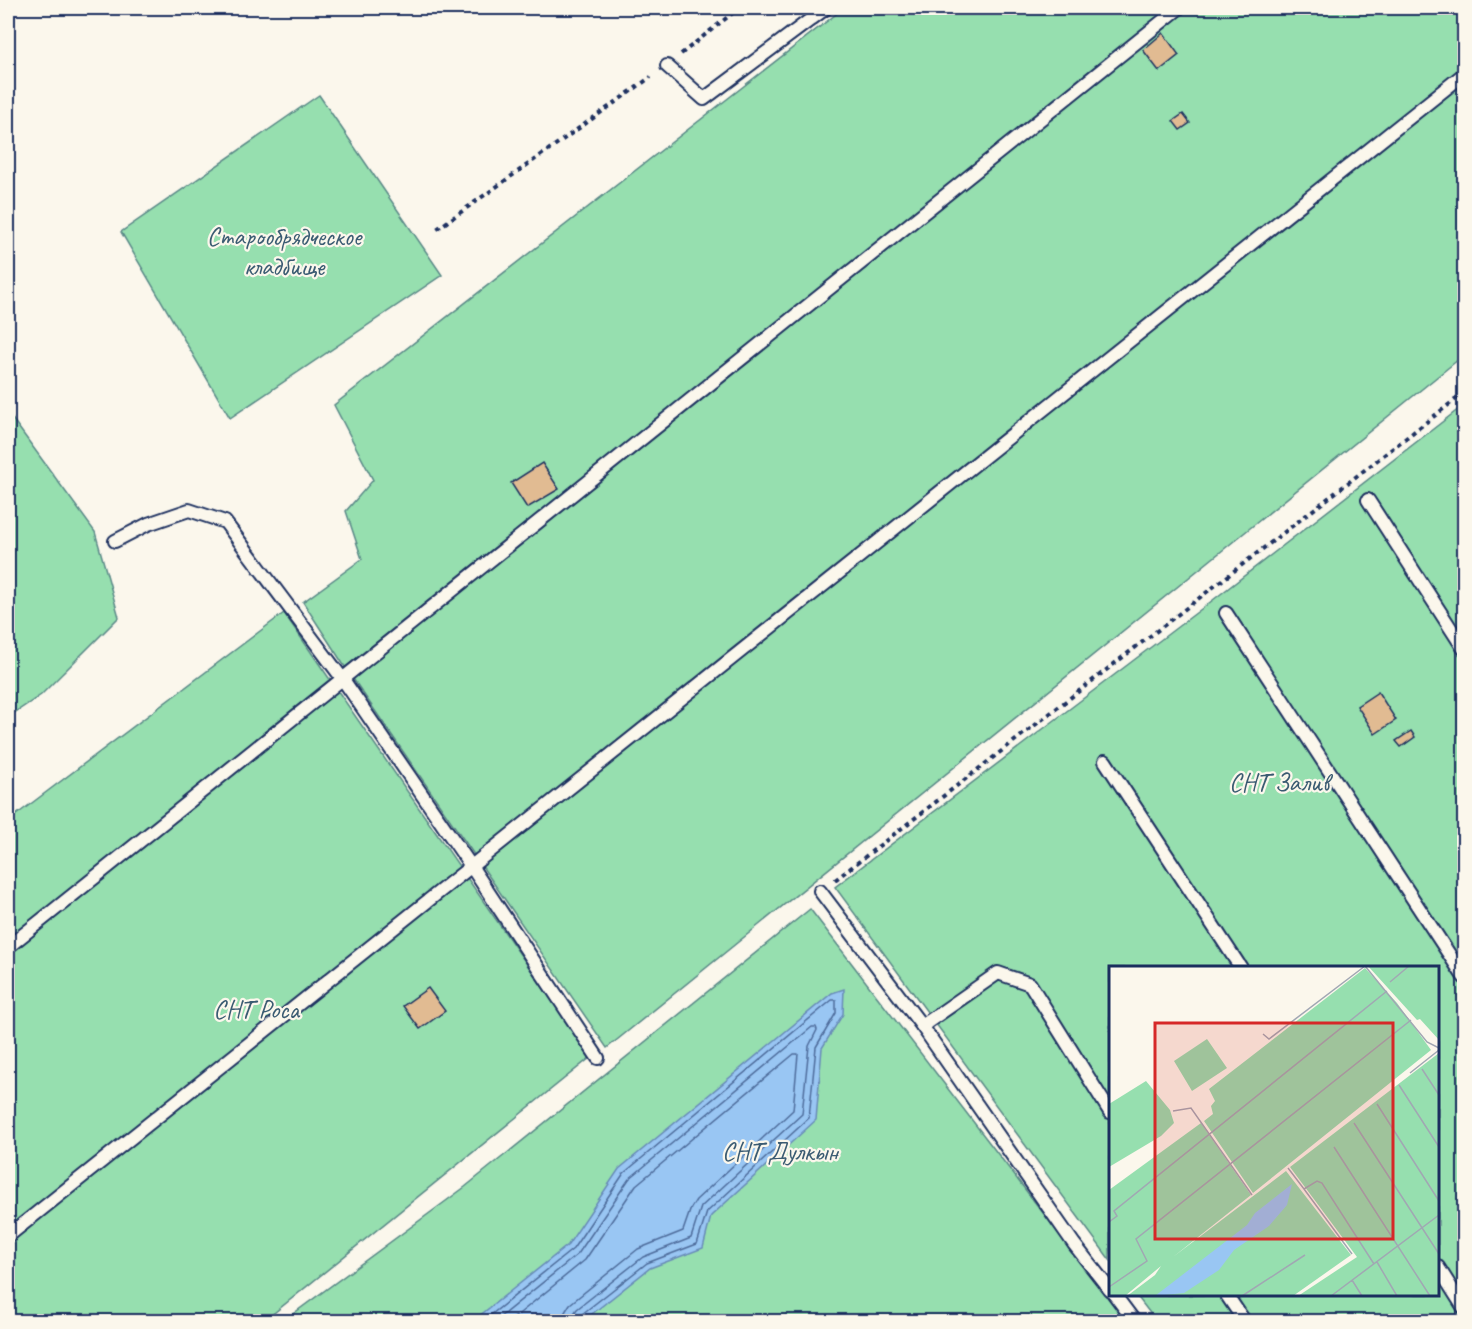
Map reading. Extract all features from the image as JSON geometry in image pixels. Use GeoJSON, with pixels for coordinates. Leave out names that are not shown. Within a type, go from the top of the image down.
{"type":"FeatureCollection","features":[{"type":"Feature","properties":{"kind":"lane"},"geometry":{"type":"LineString","coordinates":[[667,66],[704,99],[826,8]]}},
{"type":"Feature","properties":{"kind":"lane"},"geometry":{"type":"LineString","coordinates":[[8,947],[1179,8]]}},
{"type":"Feature","properties":{"kind":"lane"},"geometry":{"type":"LineString","coordinates":[[8,1236],[1464,74]]}},
{"type":"Feature","properties":{"kind":"lane"},"geometry":{"type":"LineString","coordinates":[[1368,500],[1464,649]]}},
{"type":"Feature","properties":{"kind":"lane"},"geometry":{"type":"LineString","coordinates":[[115,541],[148,524],[189,510],[225,522],[342,678],[471,866],[598,1058]]}},
{"type":"Feature","properties":{"kind":"lane"},"geometry":{"type":"LineString","coordinates":[[1226,613],[1464,977]]}},
{"type":"Feature","properties":{"kind":"lane"},"geometry":{"type":"LineString","coordinates":[[1105,760],[1240,966]]}},
{"type":"Feature","properties":{"kind":"lane"},"geometry":{"type":"LineString","coordinates":[[820,891],[922,1026],[1074,1244],[1109,1289]]}},
{"type":"Feature","properties":{"kind":"lane"},"geometry":{"type":"LineString","coordinates":[[922,1026],[998,973],[1030,984],[1109,1110]]}},
{"type":"Feature","properties":{"kind":"lane"},"geometry":{"type":"LineString","coordinates":[[1439,1270],[1464,1308]]}},
{"type":"Feature","properties":{"kind":"lane"},"geometry":{"type":"LineString","coordinates":[[1116,1296],[1135,1322]]}},
{"type":"Feature","properties":{"kind":"lane"},"geometry":{"type":"LineString","coordinates":[[1227,1296],[1245,1322]]}},
{"type":"Feature","properties":{"kind":"path"},"geometry":{"type":"LineString","coordinates":[[437,229],[667,66],[739,8]]}},
{"type":"Feature","properties":{"kind":"path"},"geometry":{"type":"LineString","coordinates":[[820,891],[1464,393]]}},
{"type":"Feature","properties":{"kind":"green space"},"geometry":{"type":"Polygon","coordinates":[[[844,8],[1464,8],[1464,355],[607,1048],[347,670],[303,602],[362,559],[346,511],[373,480],[334,405],[844,8]]]}},
{"type":"Feature","properties":{"kind":"green space","name":"Старообрядческое кладбище"},"geometry":{"type":"Polygon","coordinates":[[[319,95],[442,275],[230,418],[121,232],[319,95]]]}},
{"type":"Feature","properties":{"kind":"green space","name":"СНТ Залив"},"geometry":{"type":"Polygon","coordinates":[[[1464,405],[1464,1321],[1156,1321],[1137,1296],[1439,1296],[1439,966],[1109,966],[1109,1259],[835,887],[1213,600],[1464,405]]]}},
{"type":"Feature","properties":{"kind":"green space"},"geometry":{"type":"Polygon","coordinates":[[[8,413],[95,532],[119,617],[41,695],[8,717],[8,413]]]}},
{"type":"Feature","properties":{"kind":"green space","name":"СНТ Роса"},"geometry":{"type":"Polygon","coordinates":[[[284,613],[591,1057],[264,1321],[8,1322],[8,821],[284,613]]]}},
{"type":"Feature","properties":{"kind":"green space","name":"СНТ Дулкын"},"geometry":{"type":"Polygon","coordinates":[[[810,909],[1126,1321],[282,1322],[465,1187],[810,909]]]}},
{"type":"Feature","properties":{"kind":"water"},"geometry":{"type":"Polygon","coordinates":[[[844,989],[843,1014],[822,1048],[816,1120],[711,1216],[703,1248],[650,1268],[583,1321],[473,1321],[568,1245],[619,1169],[832,993],[844,989]]]}},
{"type":"Feature","properties":{"kind":"building"},"geometry":{"type":"Polygon","coordinates":[[[1163,33],[1179,55],[1159,71],[1143,50],[1163,33]]]}},
{"type":"Feature","properties":{"kind":"building"},"geometry":{"type":"Polygon","coordinates":[[[1183,114],[1190,123],[1180,130],[1173,121],[1183,114]]]}},
{"type":"Feature","properties":{"kind":"building"},"geometry":{"type":"Polygon","coordinates":[[[542,463],[559,489],[527,508],[511,483],[542,463]]]}},
{"type":"Feature","properties":{"kind":"building"},"geometry":{"type":"Polygon","coordinates":[[[1378,692],[1396,720],[1375,734],[1357,706],[1378,692]]]}},
{"type":"Feature","properties":{"kind":"building"},"geometry":{"type":"Polygon","coordinates":[[[1411,731],[1415,737],[1401,747],[1396,741],[1411,731]]]}},
{"type":"Feature","properties":{"kind":"building"},"geometry":{"type":"Polygon","coordinates":[[[428,988],[445,1011],[420,1029],[403,1006],[428,988]]]}}]}
